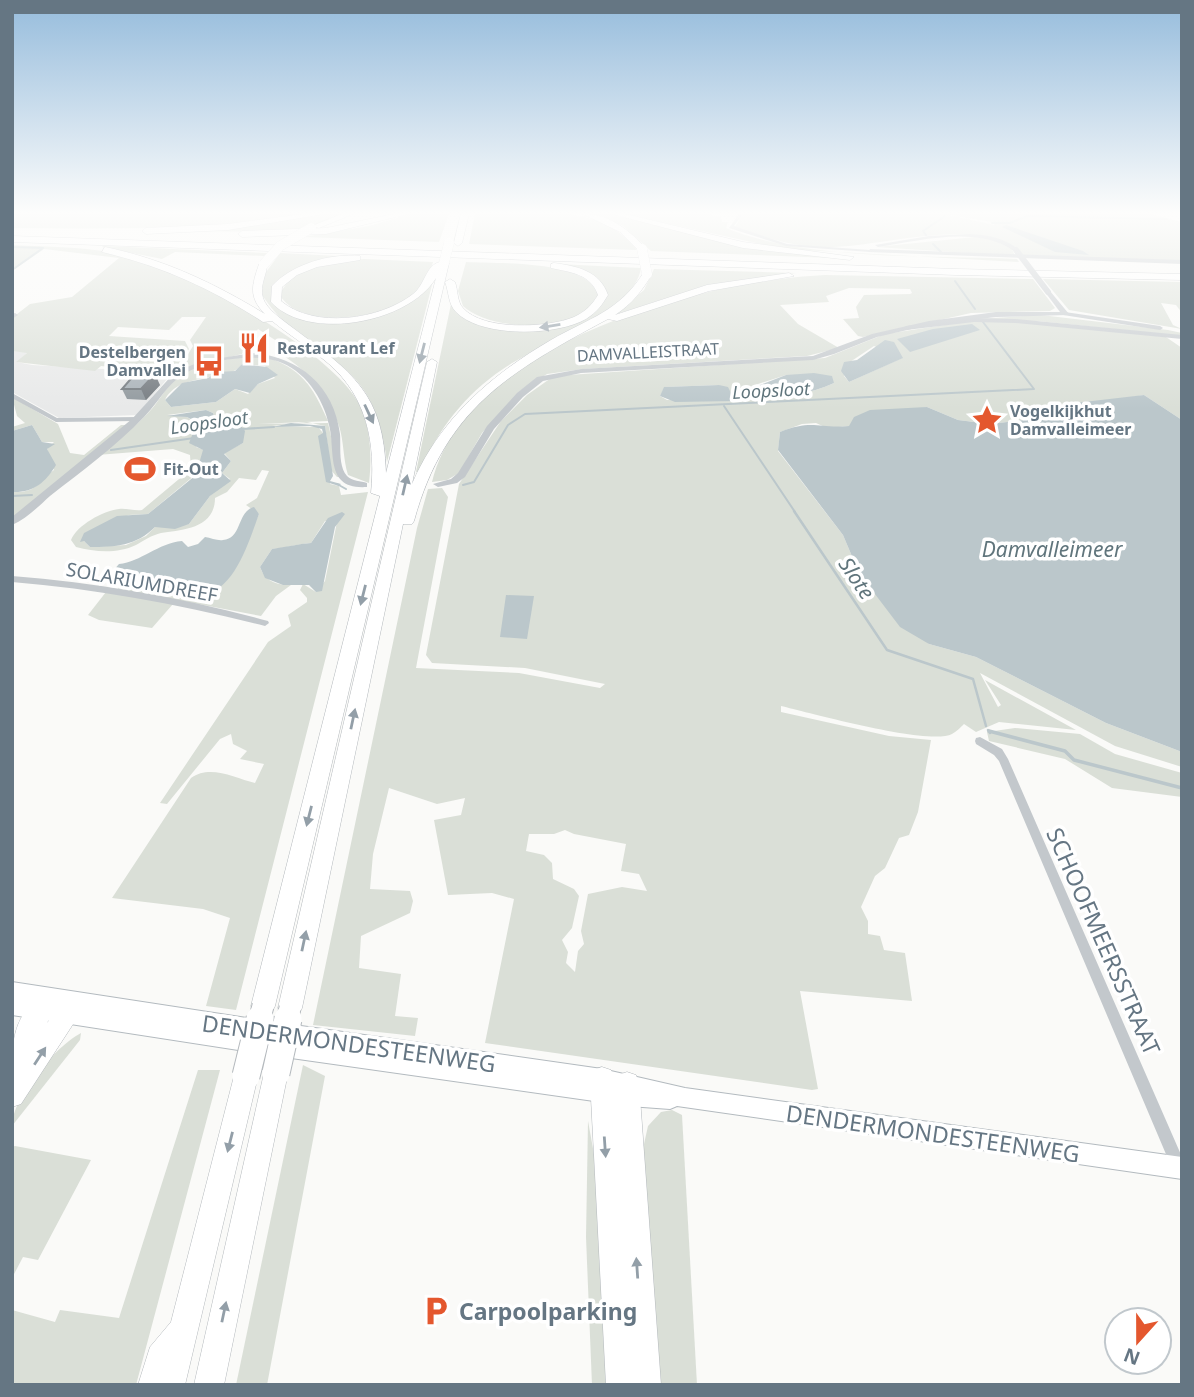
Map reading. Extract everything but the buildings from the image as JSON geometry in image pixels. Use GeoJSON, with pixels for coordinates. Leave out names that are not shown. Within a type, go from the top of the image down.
{"type":"FeatureCollection","features":[{"type":"Feature","properties":{"kind":"highway"},"geometry":{"type":"LineString","coordinates":[[196,279],[310,345]]}},
{"type":"Feature","properties":{"kind":"highway"},"geometry":{"type":"LineString","coordinates":[[259,279],[256,287],[259,302],[347,375],[372,417],[379,438],[381,473],[373,523],[379,528]]}},
{"type":"Feature","properties":{"kind":"highway"},"geometry":{"type":"LineString","coordinates":[[285,279],[277,286],[275,298],[281,308],[307,317],[333,320],[375,315],[415,298],[431,279]]}},
{"type":"Feature","properties":{"kind":"highway"},"geometry":{"type":"LineString","coordinates":[[170,1385],[441,279]]}},
{"type":"Feature","properties":{"kind":"highway"},"geometry":{"type":"LineString","coordinates":[[450,282],[455,303],[461,312],[495,326],[531,328],[559,325],[587,314],[602,301],[599,283],[592,279]]}},
{"type":"Feature","properties":{"kind":"highway"},"geometry":{"type":"LineString","coordinates":[[390,552],[406,524],[430,457],[454,421],[494,381],[549,346],[619,309],[641,287],[645,279]]}},
{"type":"Feature","properties":{"kind":"highway"},"geometry":{"type":"LineString","coordinates":[[549,346],[648,306],[726,284],[764,279]]}},
{"type":"Feature","properties":{"kind":"highway"},"geometry":{"type":"LineString","coordinates":[[210,1383],[450,282]]}},
{"type":"Feature","properties":{"kind":"highway"},"geometry":{"type":"LineString","coordinates":[[12,1059],[41,1011]]}},
{"type":"Feature","properties":{"kind":"highway"},"geometry":{"type":"LineString","coordinates":[[12,1095],[67,1015]]}},
{"type":"Feature","properties":{"kind":"highway"},"geometry":{"type":"LineString","coordinates":[[615,1088],[621,1385]]}},
{"type":"Feature","properties":{"kind":"highway"},"geometry":{"type":"LineString","coordinates":[[615,1088],[632,1189],[646,1385]]}},
{"type":"Feature","properties":{"kind":"highway"},"geometry":{"type":"LineString","coordinates":[[153,1385],[161,1358],[184,1328]]}},
{"type":"Feature","properties":{"kind":"main road","name":"DENDERMONDESTEENWEG"},"geometry":{"type":"LineString","coordinates":[[12,991],[615,1088],[661,1100],[685,1098],[1180,1168]]}},
{"type":"Feature","properties":{"kind":"main road","name":"DENDERMONDESTEENWEG"},"geometry":{"type":"LineString","coordinates":[[12,1006],[615,1088]]}},
{"type":"Feature","properties":{"kind":"street"},"geometry":{"type":"LineString","coordinates":[[1038,279],[1065,314]]}},
{"type":"Feature","properties":{"kind":"street","name":"DAMVALLEISTRAAT"},"geometry":{"type":"LineString","coordinates":[[439,484],[454,481],[463,475],[490,428],[504,411],[531,386],[550,376],[581,371],[813,358],[906,328],[989,314],[1065,314],[1182,331]]}},
{"type":"Feature","properties":{"kind":"street","name":"DAMVALLEISTRAAT"},"geometry":{"type":"LineString","coordinates":[[906,328],[974,320],[1015,321],[1182,337]]}},
{"type":"Feature","properties":{"kind":"street"},"geometry":{"type":"LineString","coordinates":[[12,522],[138,419],[174,377],[184,371],[245,355],[278,356],[299,370],[322,397],[333,422],[341,473],[350,482],[364,485]]}},
{"type":"Feature","properties":{"kind":"street"},"geometry":{"type":"LineString","coordinates":[[12,395],[56,419],[138,419]]}},
{"type":"Feature","properties":{"kind":"street","name":"SOLARIUMDREEF"},"geometry":{"type":"LineString","coordinates":[[12,579],[71,583],[202,607],[265,623]]}},
{"type":"Feature","properties":{"kind":"street","name":"SCHOOFMEERSSTRAAT"},"geometry":{"type":"LineString","coordinates":[[980,741],[998,752],[1003,760],[1180,1168]]}},
{"type":"Feature","properties":{"kind":"shaded area"},"geometry":{"type":"Polygon","coordinates":[[[93,279],[189,279],[258,317],[321,362],[345,384],[359,404],[370,443],[369,483],[348,475],[339,426],[324,394],[301,369],[282,355],[289,349],[258,329],[242,354],[179,369],[193,346],[190,340],[206,317],[182,317],[169,330],[118,327],[109,336],[185,341],[189,349],[172,373],[101,366],[95,371],[16,362],[27,353],[12,351],[12,318],[30,304],[72,297],[93,279]]]}},
{"type":"Feature","properties":{"kind":"shaded area"},"geometry":{"type":"Polygon","coordinates":[[[264,279],[287,279],[274,287],[273,301],[282,310],[298,316],[318,318],[361,317],[397,310],[419,295],[433,281],[387,462],[380,425],[369,398],[355,378],[300,336],[262,295],[264,279]]]}},
{"type":"Feature","properties":{"kind":"shaded area"},"geometry":{"type":"Polygon","coordinates":[[[292,279],[425,279],[410,297],[397,305],[381,311],[342,317],[322,317],[290,306],[280,295],[292,279]]]}},
{"type":"Feature","properties":{"kind":"shaded area"},"geometry":{"type":"Polygon","coordinates":[[[461,279],[585,279],[591,283],[598,295],[589,308],[574,317],[556,323],[535,325],[493,321],[476,315],[463,306],[458,291],[461,279]]]}},
{"type":"Feature","properties":{"kind":"shaded area"},"geometry":{"type":"Polygon","coordinates":[[[588,279],[637,279],[622,300],[604,313],[519,359],[489,379],[454,414],[435,441],[420,471],[416,472],[451,304],[477,323],[545,328],[590,314],[604,287],[588,279]]]}},
{"type":"Feature","properties":{"kind":"shaded area"},"geometry":{"type":"Polygon","coordinates":[[[649,279],[750,279],[707,285],[614,315],[644,290],[649,279]]]}},
{"type":"Feature","properties":{"kind":"shaded area"},"geometry":{"type":"Polygon","coordinates":[[[1033,279],[1055,308],[1050,311],[971,313],[863,337],[858,336],[843,319],[859,318],[856,307],[864,295],[910,294],[910,289],[849,288],[826,296],[829,302],[780,305],[798,324],[839,348],[807,356],[583,369],[547,374],[520,391],[482,433],[459,473],[447,480],[432,482],[454,433],[490,392],[539,357],[595,329],[655,306],[716,290],[774,280],[1033,279]]]}},
{"type":"Feature","properties":{"kind":"shaded area"},"geometry":{"type":"Polygon","coordinates":[[[1043,279],[1182,282],[1182,313],[1176,305],[1161,303],[1173,325],[1182,329],[1069,310],[1043,279]]]}},
{"type":"Feature","properties":{"kind":"shaded area"},"geometry":{"type":"Polygon","coordinates":[[[1041,315],[1168,330],[1182,333],[1182,336],[1037,321],[942,321],[1041,315]]]}},
{"type":"Feature","properties":{"kind":"shaded area"},"geometry":{"type":"Polygon","coordinates":[[[971,321],[1020,322],[1166,337],[1182,348],[1182,420],[1144,395],[1048,412],[1041,418],[990,424],[958,420],[927,407],[850,426],[827,428],[816,423],[802,424],[780,432],[778,451],[843,535],[859,573],[929,644],[976,657],[1106,723],[1182,752],[1182,767],[1115,746],[980,673],[998,707],[1001,705],[985,680],[1076,730],[999,722],[976,732],[964,724],[952,734],[939,737],[920,736],[781,706],[781,712],[889,736],[931,740],[918,812],[909,835],[899,838],[885,868],[875,876],[861,907],[868,921],[868,934],[880,936],[884,950],[905,953],[912,1001],[800,991],[818,1089],[812,1090],[485,1043],[514,899],[492,893],[448,895],[434,820],[461,815],[465,798],[437,804],[389,788],[373,854],[370,889],[410,891],[413,901],[410,913],[361,936],[359,968],[401,974],[395,1016],[418,1018],[415,1036],[313,1025],[417,528],[428,489],[442,488],[448,497],[416,668],[519,673],[600,688],[605,684],[525,668],[432,663],[426,655],[459,484],[501,421],[527,395],[551,378],[825,358],[885,334],[971,321]],[[874,346],[850,362],[844,376],[849,382],[902,358],[874,346]],[[786,375],[755,385],[740,395],[745,400],[801,394],[834,383],[786,375]],[[719,385],[665,387],[660,396],[667,400],[735,401],[719,385]],[[565,830],[554,834],[529,834],[526,851],[544,855],[552,863],[553,879],[574,889],[579,896],[572,928],[562,940],[568,952],[566,963],[575,972],[578,951],[584,944],[581,931],[588,894],[622,887],[647,891],[639,874],[621,871],[626,844],[565,830]]]}},
{"type":"Feature","properties":{"kind":"shaded area"},"geometry":{"type":"Polygon","coordinates":[[[12,351],[28,352],[17,362],[32,365],[172,373],[137,415],[59,418],[12,392],[12,351]]]}},
{"type":"Feature","properties":{"kind":"shaded area"},"geometry":{"type":"Polygon","coordinates":[[[264,356],[288,367],[304,380],[317,397],[328,421],[258,424],[294,423],[272,426],[318,427],[323,433],[330,484],[339,486],[341,495],[368,492],[236,1010],[206,1006],[230,918],[203,909],[112,898],[191,778],[198,774],[214,772],[255,783],[264,764],[240,759],[247,751],[233,744],[231,734],[220,739],[167,804],[160,803],[268,642],[291,626],[288,615],[307,602],[300,590],[303,584],[316,592],[325,581],[337,522],[325,521],[311,543],[272,549],[260,567],[262,572],[272,581],[291,585],[276,596],[261,616],[118,589],[123,582],[136,584],[241,555],[259,514],[246,505],[257,498],[269,471],[262,470],[256,480],[239,478],[227,492],[215,498],[214,508],[209,516],[196,526],[158,534],[129,548],[114,551],[76,547],[71,540],[85,524],[113,510],[142,510],[191,469],[190,455],[173,449],[97,455],[139,422],[172,383],[192,368],[212,362],[264,356]],[[242,364],[227,374],[182,385],[172,391],[165,400],[171,407],[216,402],[235,389],[248,394],[258,384],[275,378],[265,366],[242,364]],[[206,410],[167,415],[187,417],[202,426],[196,447],[204,450],[201,470],[148,514],[129,515],[85,533],[84,541],[90,547],[126,545],[146,536],[155,527],[189,524],[210,496],[230,479],[222,473],[231,461],[224,453],[243,443],[243,435],[235,424],[216,421],[213,413],[206,410]]]}},
{"type":"Feature","properties":{"kind":"shaded area"},"geometry":{"type":"Polygon","coordinates":[[[12,397],[58,424],[70,453],[84,455],[121,425],[127,425],[12,519],[12,492],[32,489],[54,470],[47,449],[54,442],[42,442],[32,425],[12,431],[12,427],[25,423],[17,416],[12,397]]]}},
{"type":"Feature","properties":{"kind":"shaded area"},"geometry":{"type":"Polygon","coordinates":[[[312,423],[328,423],[340,477],[331,470],[325,426],[312,423]]]}},
{"type":"Feature","properties":{"kind":"shaded area"},"geometry":{"type":"Polygon","coordinates":[[[106,592],[173,604],[152,628],[99,620],[88,615],[106,592]]]}},
{"type":"Feature","properties":{"kind":"shaded area"},"geometry":{"type":"Polygon","coordinates":[[[1015,728],[1080,734],[1115,754],[1182,773],[1182,797],[1112,788],[1065,759],[989,741],[987,732],[1015,728]]]}},
{"type":"Feature","properties":{"kind":"shaded area"},"geometry":{"type":"Polygon","coordinates":[[[81,1033],[80,1040],[12,1126],[19,1101],[37,1074],[59,1049],[81,1033]]]}},
{"type":"Feature","properties":{"kind":"shaded area"},"geometry":{"type":"Polygon","coordinates":[[[303,1065],[325,1076],[267,1385],[236,1385],[303,1065]]]}},
{"type":"Feature","properties":{"kind":"shaded area"},"geometry":{"type":"Polygon","coordinates":[[[198,1070],[220,1070],[136,1385],[12,1385],[12,1310],[55,1322],[60,1310],[119,1318],[198,1070]]]}},
{"type":"Feature","properties":{"kind":"shaded area"},"geometry":{"type":"Polygon","coordinates":[[[672,1110],[682,1115],[697,1385],[660,1385],[642,1153],[648,1126],[661,1112],[672,1110]]]}},
{"type":"Feature","properties":{"kind":"shaded area"},"geometry":{"type":"Polygon","coordinates":[[[588,1121],[598,1176],[607,1385],[592,1385],[586,1237],[588,1121]]]}},
{"type":"Feature","properties":{"kind":"shaded area"},"geometry":{"type":"Polygon","coordinates":[[[12,1147],[91,1160],[38,1260],[23,1257],[12,1278],[12,1147]]]}},
{"type":"Feature","properties":{"kind":"water"},"geometry":{"type":"Polygon","coordinates":[[[972,324],[980,330],[910,352],[897,339],[933,329],[972,324]]]}},
{"type":"Feature","properties":{"kind":"water"},"geometry":{"type":"Polygon","coordinates":[[[885,340],[894,342],[903,358],[849,382],[841,371],[844,362],[857,360],[885,340]]]}},
{"type":"Feature","properties":{"kind":"water"},"geometry":{"type":"Polygon","coordinates":[[[242,364],[267,367],[278,375],[258,384],[250,393],[235,389],[216,402],[171,407],[165,400],[182,383],[208,378],[218,372],[235,371],[242,364]]]}},
{"type":"Feature","properties":{"kind":"water"},"geometry":{"type":"Polygon","coordinates":[[[814,373],[832,376],[834,383],[779,398],[745,400],[740,395],[741,389],[750,389],[786,375],[814,373]]]}},
{"type":"Feature","properties":{"kind":"water"},"geometry":{"type":"Polygon","coordinates":[[[664,387],[728,387],[735,401],[675,402],[660,396],[664,387]]]}},
{"type":"Feature","properties":{"kind":"water","name":"Damvalleimeer"},"geometry":{"type":"Polygon","coordinates":[[[1144,395],[1182,420],[1182,752],[1106,723],[976,657],[929,644],[900,627],[859,573],[843,535],[778,450],[780,432],[808,425],[849,426],[854,417],[870,410],[927,407],[958,420],[990,424],[1041,418],[1075,403],[1144,395]]]}},
{"type":"Feature","properties":{"kind":"water"},"geometry":{"type":"Polygon","coordinates":[[[206,410],[213,413],[216,421],[241,426],[245,431],[243,443],[224,454],[231,461],[222,473],[231,481],[210,496],[189,524],[175,529],[155,527],[133,542],[117,546],[90,547],[84,541],[80,542],[84,533],[117,516],[148,514],[201,471],[198,467],[203,450],[189,443],[193,433],[202,425],[187,417],[167,416],[206,410]]]}},
{"type":"Feature","properties":{"kind":"water"},"geometry":{"type":"Polygon","coordinates":[[[291,423],[325,426],[333,476],[330,481],[341,484],[339,486],[326,482],[318,436],[323,433],[322,429],[310,426],[272,427],[291,423]]]}},
{"type":"Feature","properties":{"kind":"water"},"geometry":{"type":"Polygon","coordinates":[[[32,425],[42,442],[55,444],[47,449],[56,465],[38,486],[26,491],[12,492],[12,431],[32,425]]]}},
{"type":"Feature","properties":{"kind":"water"},"geometry":{"type":"Polygon","coordinates":[[[254,507],[259,514],[246,549],[233,573],[216,590],[205,595],[105,580],[119,564],[135,560],[173,542],[182,541],[188,547],[198,544],[205,537],[219,540],[229,538],[237,530],[245,514],[254,507]]]}},
{"type":"Feature","properties":{"kind":"water"},"geometry":{"type":"Polygon","coordinates":[[[342,512],[345,514],[335,527],[322,591],[316,592],[309,585],[283,585],[265,578],[260,567],[272,549],[311,543],[328,518],[342,512]]]}},
{"type":"Feature","properties":{"kind":"water"},"geometry":{"type":"Polygon","coordinates":[[[506,595],[534,596],[527,639],[500,637],[506,595]]]}},
{"type":"Feature","properties":{"kind":"waterway","name":"Loopsloot"},"geometry":{"type":"LineString","coordinates":[[955,281],[975,309]]}},
{"type":"Feature","properties":{"kind":"waterway","name":"Loopsloot"},"geometry":{"type":"LineString","coordinates":[[463,485],[474,482],[508,425],[525,414],[1034,389],[983,322]]}},
{"type":"Feature","properties":{"kind":"waterway","name":"Slote"},"geometry":{"type":"LineString","coordinates":[[724,406],[795,512]]}},
{"type":"Feature","properties":{"kind":"waterway","name":"Loopsloot"},"geometry":{"type":"LineString","coordinates":[[242,429],[274,427]]}},
{"type":"Feature","properties":{"kind":"waterway","name":"Loopsloot"},"geometry":{"type":"LineString","coordinates":[[111,450],[194,438]]}},
{"type":"Feature","properties":{"kind":"waterway","name":"Loopsloot"},"geometry":{"type":"LineString","coordinates":[[337,484],[346,489]]}},
{"type":"Feature","properties":{"kind":"waterway","name":"Loopsloot"},"geometry":{"type":"LineString","coordinates":[[12,496],[32,495]]}},
{"type":"Feature","properties":{"kind":"waterway","name":"Slote"},"geometry":{"type":"LineString","coordinates":[[794,511],[887,650],[973,679],[986,726]]}},
{"type":"Feature","properties":{"kind":"waterway","name":"Slote"},"geometry":{"type":"LineString","coordinates":[[989,731],[1065,751],[1074,760],[1182,788]]}},
{"type":"Feature","properties":{"kind":"place","name":"Restaurant Lef"},"geometry":{"type":"Point","coordinates":[254,348]}},
{"type":"Feature","properties":{"kind":"place","name":"Destelbergen Damvallei"},"geometry":{"type":"Point","coordinates":[209,361]}},
{"type":"Feature","properties":{"kind":"place","name":"Vogelkijkhut Damvalleimeer"},"geometry":{"type":"Point","coordinates":[987,420]}},
{"type":"Feature","properties":{"kind":"place","name":"Fit-Out"},"geometry":{"type":"Point","coordinates":[140,469]}},
{"type":"Feature","properties":{"kind":"place","name":"Carpoolparking"},"geometry":{"type":"Point","coordinates":[436,1311]}}]}
